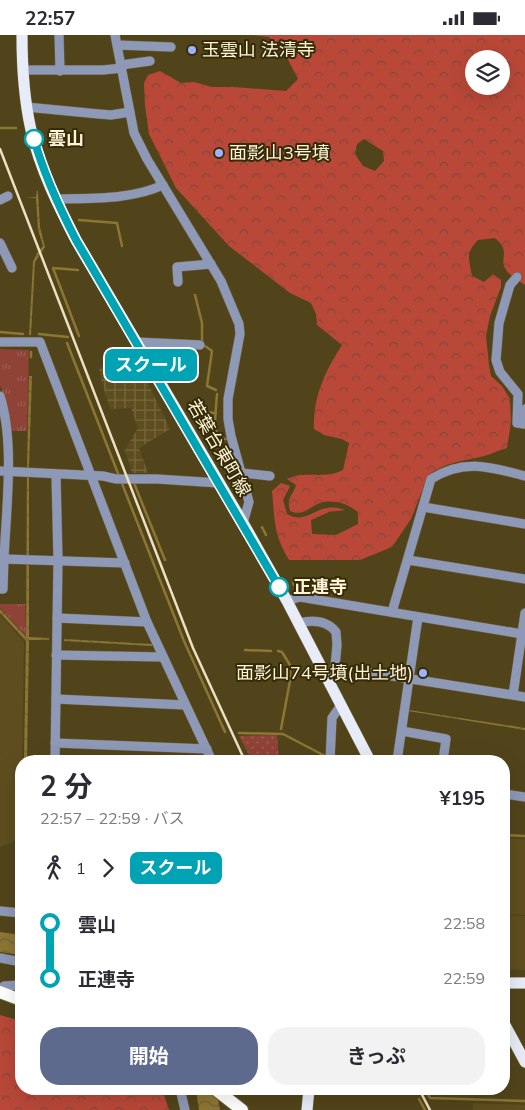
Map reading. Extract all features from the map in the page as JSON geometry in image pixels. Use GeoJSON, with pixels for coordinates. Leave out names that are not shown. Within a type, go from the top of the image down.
{"type":"FeatureCollection","features":[{"type":"Feature","properties":{"kind":"highway"},"geometry":{"type":"LineString","coordinates":[[1,992],[15,998]]}},
{"type":"Feature","properties":{"kind":"highway"},"geometry":{"type":"LineString","coordinates":[[223,1095],[239,1108]]}},
{"type":"Feature","properties":{"kind":"main road","name":"若葉台東町線"},"geometry":{"type":"LineString","coordinates":[[22,35],[22,70],[26,107],[42,167],[55,199],[76,240],[287,601],[367,755]]}},
{"type":"Feature","properties":{"kind":"main road"},"geometry":{"type":"LineString","coordinates":[[510,983],[525,983]]}},
{"type":"Feature","properties":{"kind":"main road"},"geometry":{"type":"LineString","coordinates":[[510,1034],[525,1062]]}},
{"type":"Feature","properties":{"kind":"main road"},"geometry":{"type":"LineString","coordinates":[[307,1110],[308,1095]]}},
{"type":"Feature","properties":{"kind":"street"},"geometry":{"type":"LineString","coordinates":[[59,35],[60,71]]}},
{"type":"Feature","properties":{"kind":"street"},"geometry":{"type":"LineString","coordinates":[[115,35],[137,139],[211,264],[231,302],[240,325],[228,399],[228,419],[249,502],[243,523]]}},
{"type":"Feature","properties":{"kind":"street"},"geometry":{"type":"LineString","coordinates":[[117,45],[171,47]]}},
{"type":"Feature","properties":{"kind":"street"},"geometry":{"type":"LineString","coordinates":[[22,70],[60,71],[121,66],[150,61]]}},
{"type":"Feature","properties":{"kind":"street"},"geometry":{"type":"LineString","coordinates":[[26,107],[111,115],[130,112]]}},
{"type":"Feature","properties":{"kind":"street"},"geometry":{"type":"LineString","coordinates":[[55,199],[123,195],[152,190],[163,185]]}},
{"type":"Feature","properties":{"kind":"street"},"geometry":{"type":"LineString","coordinates":[[0,243],[12,268]]}},
{"type":"Feature","properties":{"kind":"street"},"geometry":{"type":"LineString","coordinates":[[178,282],[177,267],[211,264]]}},
{"type":"Feature","properties":{"kind":"street"},"geometry":{"type":"LineString","coordinates":[[517,277],[510,285],[499,323],[496,360],[500,372],[518,394],[517,423],[524,424],[525,409]]}},
{"type":"Feature","properties":{"kind":"street"},"geometry":{"type":"LineString","coordinates":[[0,342],[40,342],[147,622],[210,755]]}},
{"type":"Feature","properties":{"kind":"street"},"geometry":{"type":"LineString","coordinates":[[137,342],[200,345]]}},
{"type":"Feature","properties":{"kind":"street"},"geometry":{"type":"LineString","coordinates":[[0,396],[6,423],[4,559],[2,589],[0,589]]}},
{"type":"Feature","properties":{"kind":"street"},"geometry":{"type":"LineString","coordinates":[[392,612],[432,479],[443,471],[479,465],[525,476]]}},
{"type":"Feature","properties":{"kind":"street"},"geometry":{"type":"LineString","coordinates":[[4,471],[93,477],[103,476],[116,479],[157,479],[219,483]]}},
{"type":"Feature","properties":{"kind":"street"},"geometry":{"type":"LineString","coordinates":[[242,473],[270,475]]}},
{"type":"Feature","properties":{"kind":"street"},"geometry":{"type":"LineString","coordinates":[[55,755],[58,560],[56,475]]}},
{"type":"Feature","properties":{"kind":"street"},"geometry":{"type":"LineString","coordinates":[[423,507],[525,524]]}},
{"type":"Feature","properties":{"kind":"street"},"geometry":{"type":"LineString","coordinates":[[4,559],[125,563]]}},
{"type":"Feature","properties":{"kind":"street"},"geometry":{"type":"LineString","coordinates":[[408,560],[525,579]]}},
{"type":"Feature","properties":{"kind":"street"},"geometry":{"type":"LineString","coordinates":[[287,601],[300,597],[522,634]]}},
{"type":"Feature","properties":{"kind":"street"},"geometry":{"type":"LineString","coordinates":[[513,695],[525,613]]}},
{"type":"Feature","properties":{"kind":"street"},"geometry":{"type":"LineString","coordinates":[[398,755],[418,617]]}},
{"type":"Feature","properties":{"kind":"street"},"geometry":{"type":"LineString","coordinates":[[57,618],[147,622]]}},
{"type":"Feature","properties":{"kind":"street"},"geometry":{"type":"LineString","coordinates":[[298,623],[312,620],[327,625],[336,632],[338,645],[335,666],[327,678]]}},
{"type":"Feature","properties":{"kind":"street"},"geometry":{"type":"LineString","coordinates":[[56,655],[163,657]]}},
{"type":"Feature","properties":{"kind":"street"},"geometry":{"type":"LineString","coordinates":[[367,672],[525,697]]}},
{"type":"Feature","properties":{"kind":"street"},"geometry":{"type":"LineString","coordinates":[[56,699],[186,705]]}},
{"type":"Feature","properties":{"kind":"street"},"geometry":{"type":"LineString","coordinates":[[330,755],[332,718],[341,705]]}},
{"type":"Feature","properties":{"kind":"street"},"geometry":{"type":"LineString","coordinates":[[402,731],[446,739],[444,755]]}},
{"type":"Feature","properties":{"kind":"street"},"geometry":{"type":"LineString","coordinates":[[55,743],[207,749]]}},
{"type":"Feature","properties":{"kind":"street"},"geometry":{"type":"LineString","coordinates":[[510,795],[525,797]]}},
{"type":"Feature","properties":{"kind":"street"},"geometry":{"type":"LineString","coordinates":[[0,911],[15,912]]}},
{"type":"Feature","properties":{"kind":"street"},"geometry":{"type":"LineString","coordinates":[[0,958],[15,961]]}},
{"type":"Feature","properties":{"kind":"street"},"geometry":{"type":"LineString","coordinates":[[1,992],[15,987]]}},
{"type":"Feature","properties":{"kind":"street"},"geometry":{"type":"LineString","coordinates":[[181,1095],[185,1110]]}},
{"type":"Feature","properties":{"kind":"shaded area"},"geometry":{"type":"Polygon","coordinates":[[[127,354],[140,367],[170,429],[139,448],[148,473],[132,473],[125,450],[138,428],[131,408],[110,409],[99,368],[108,364],[110,356],[127,354]]]}},
{"type":"Feature","properties":{"kind":"shaded area"},"geometry":{"type":"Polygon","coordinates":[[[0,615],[24,642],[22,755],[15,755],[15,839],[0,847],[0,615]]]}},
{"type":"Feature","properties":{"kind":"shaded area"},"geometry":{"type":"Polygon","coordinates":[[[510,838],[525,839],[525,915],[510,914],[510,838]]]}},
{"type":"Feature","properties":{"kind":"shaded area"},"geometry":{"type":"Polygon","coordinates":[[[510,915],[525,916],[525,970],[510,969],[510,915]]]}},
{"type":"Feature","properties":{"kind":"shaded area"},"geometry":{"type":"Polygon","coordinates":[[[473,1103],[525,1105],[525,1110],[473,1110],[473,1103]]]}},
{"type":"Feature","properties":{"kind":"green space"},"geometry":{"type":"Polygon","coordinates":[[[251,35],[525,35],[525,285],[506,270],[503,262],[503,247],[495,238],[478,240],[471,249],[469,257],[472,276],[484,282],[493,274],[501,280],[501,287],[490,316],[486,336],[491,376],[502,386],[510,399],[511,422],[507,448],[447,465],[434,471],[428,476],[411,519],[392,547],[360,560],[289,560],[277,534],[274,519],[272,491],[281,483],[290,486],[283,500],[287,514],[301,517],[327,508],[345,510],[329,512],[311,520],[312,534],[336,535],[358,524],[358,513],[351,507],[341,503],[320,503],[299,513],[290,511],[289,506],[289,500],[296,485],[287,479],[300,475],[329,474],[343,470],[349,443],[342,439],[324,435],[314,429],[314,417],[321,385],[342,345],[317,325],[316,314],[311,303],[290,293],[229,246],[176,188],[149,134],[144,83],[148,75],[160,71],[181,83],[194,82],[212,87],[286,91],[298,79],[286,56],[269,37],[251,35]],[[364,139],[357,144],[355,154],[363,166],[375,171],[384,161],[383,151],[364,139]]]}},
{"type":"Feature","properties":{"kind":"green space"},"geometry":{"type":"Polygon","coordinates":[[[0,349],[29,350],[27,431],[10,431],[8,406],[0,385],[0,349]]]}},
{"type":"Feature","properties":{"kind":"green space"},"geometry":{"type":"Polygon","coordinates":[[[0,604],[25,604],[26,636],[0,608],[0,604]]]}},
{"type":"Feature","properties":{"kind":"green space"},"geometry":{"type":"Polygon","coordinates":[[[277,735],[279,755],[249,755],[239,736],[277,735]]]}},
{"type":"Feature","properties":{"kind":"green space"},"geometry":{"type":"Polygon","coordinates":[[[0,1015],[15,1019],[15,1095],[164,1095],[169,1110],[0,1110],[0,1015]]]}},
{"type":"Feature","properties":{"kind":"water"},"geometry":{"type":"Polygon","coordinates":[[[37,190],[40,227],[45,247],[35,262],[31,335],[29,335],[33,262],[43,246],[38,230],[36,198],[26,197],[36,197],[37,190]]]}},
{"type":"Feature","properties":{"kind":"water"},"geometry":{"type":"Polygon","coordinates":[[[29,376],[32,376],[29,467],[29,637],[49,638],[49,640],[29,640],[27,755],[24,755],[26,641],[0,613],[0,609],[26,637],[29,376]]]}},
{"type":"Feature","properties":{"kind":"water"},"geometry":{"type":"Polygon","coordinates":[[[64,639],[152,644],[152,646],[64,641],[64,639]]]}},
{"type":"Feature","properties":{"kind":"water"},"geometry":{"type":"Polygon","coordinates":[[[408,711],[525,728],[525,730],[408,711]]]}},
{"type":"Feature","properties":{"kind":"water"},"geometry":{"type":"Polygon","coordinates":[[[0,932],[15,934],[15,954],[0,952],[0,932]]]}},
{"type":"Feature","properties":{"kind":"water"},"geometry":{"type":"Polygon","coordinates":[[[197,1095],[217,1095],[220,1110],[199,1110],[197,1095]]]}},
{"type":"Feature","properties":{"kind":"waterway"},"geometry":{"type":"LineString","coordinates":[[0,128],[16,128]]}},
{"type":"Feature","properties":{"kind":"waterway"},"geometry":{"type":"LineString","coordinates":[[79,220],[117,223],[122,246]]}},
{"type":"Feature","properties":{"kind":"waterway"},"geometry":{"type":"LineString","coordinates":[[78,270],[53,268],[79,336]]}},
{"type":"Feature","properties":{"kind":"waterway"},"geometry":{"type":"LineString","coordinates":[[195,295],[202,323],[202,343]]}},
{"type":"Feature","properties":{"kind":"waterway"},"geometry":{"type":"LineString","coordinates":[[0,332],[23,334]]}},
{"type":"Feature","properties":{"kind":"waterway"},"geometry":{"type":"LineString","coordinates":[[39,334],[68,337]]}},
{"type":"Feature","properties":{"kind":"waterway"},"geometry":{"type":"LineString","coordinates":[[67,343],[119,476]]}},
{"type":"Feature","properties":{"kind":"waterway"},"geometry":{"type":"LineString","coordinates":[[201,343],[212,351],[207,386],[216,390]]}},
{"type":"Feature","properties":{"kind":"waterway"},"geometry":{"type":"LineString","coordinates":[[31,352],[31,357]]}},
{"type":"Feature","properties":{"kind":"waterway"},"geometry":{"type":"LineString","coordinates":[[217,394],[215,420],[217,439],[226,439]]}},
{"type":"Feature","properties":{"kind":"waterway"},"geometry":{"type":"LineString","coordinates":[[193,411],[216,413]]}},
{"type":"Feature","properties":{"kind":"waterway"},"geometry":{"type":"LineString","coordinates":[[121,481],[184,641],[225,732]]}},
{"type":"Feature","properties":{"kind":"waterway"},"geometry":{"type":"LineString","coordinates":[[134,483],[165,560]]}},
{"type":"Feature","properties":{"kind":"waterway"},"geometry":{"type":"LineString","coordinates":[[262,527],[266,535]]}},
{"type":"Feature","properties":{"kind":"waterway"},"geometry":{"type":"LineString","coordinates":[[245,650],[271,651]]}},
{"type":"Feature","properties":{"kind":"waterway"},"geometry":{"type":"LineString","coordinates":[[278,651],[282,652],[290,665],[290,681],[281,729]]}},
{"type":"Feature","properties":{"kind":"waterway"},"geometry":{"type":"LineString","coordinates":[[239,733],[283,734],[323,755]]}},
{"type":"Feature","properties":{"kind":"waterway"},"geometry":{"type":"LineString","coordinates":[[510,835],[525,836]]}},
{"type":"Feature","properties":{"kind":"waterway"},"geometry":{"type":"LineString","coordinates":[[428,1095],[430,1098],[525,1101]]}},
{"type":"Feature","properties":{"kind":"waterway"},"geometry":{"type":"LineString","coordinates":[[419,1099],[425,1110]]}},
{"type":"Feature","properties":{"kind":"railway"},"geometry":{"type":"LineString","coordinates":[[0,149],[193,648],[242,755]]}},
{"type":"Feature","properties":{"kind":"railway"},"geometry":{"type":"LineString","coordinates":[[422,1095],[430,1110]]}},
{"type":"Feature","properties":{"kind":"bus line","name":"スクール"},"geometry":{"type":"LineString","coordinates":[[34,139],[42,167],[55,199],[76,240],[279,587]]}},
{"type":"Feature","properties":{"kind":"place","name":"玉雲山 法清寺"},"geometry":{"type":"Point","coordinates":[192,50]}},
{"type":"Feature","properties":{"kind":"place","name":"雲山"},"geometry":{"type":"Point","coordinates":[34,139]}},
{"type":"Feature","properties":{"kind":"place","name":"面影山3号墳"},"geometry":{"type":"Point","coordinates":[219,153]}},
{"type":"Feature","properties":{"kind":"place","name":"正連寺"},"geometry":{"type":"Point","coordinates":[279,587]}},
{"type":"Feature","properties":{"kind":"place","name":"面影山74号墳(出土地)"},"geometry":{"type":"Point","coordinates":[423,673]}}]}
